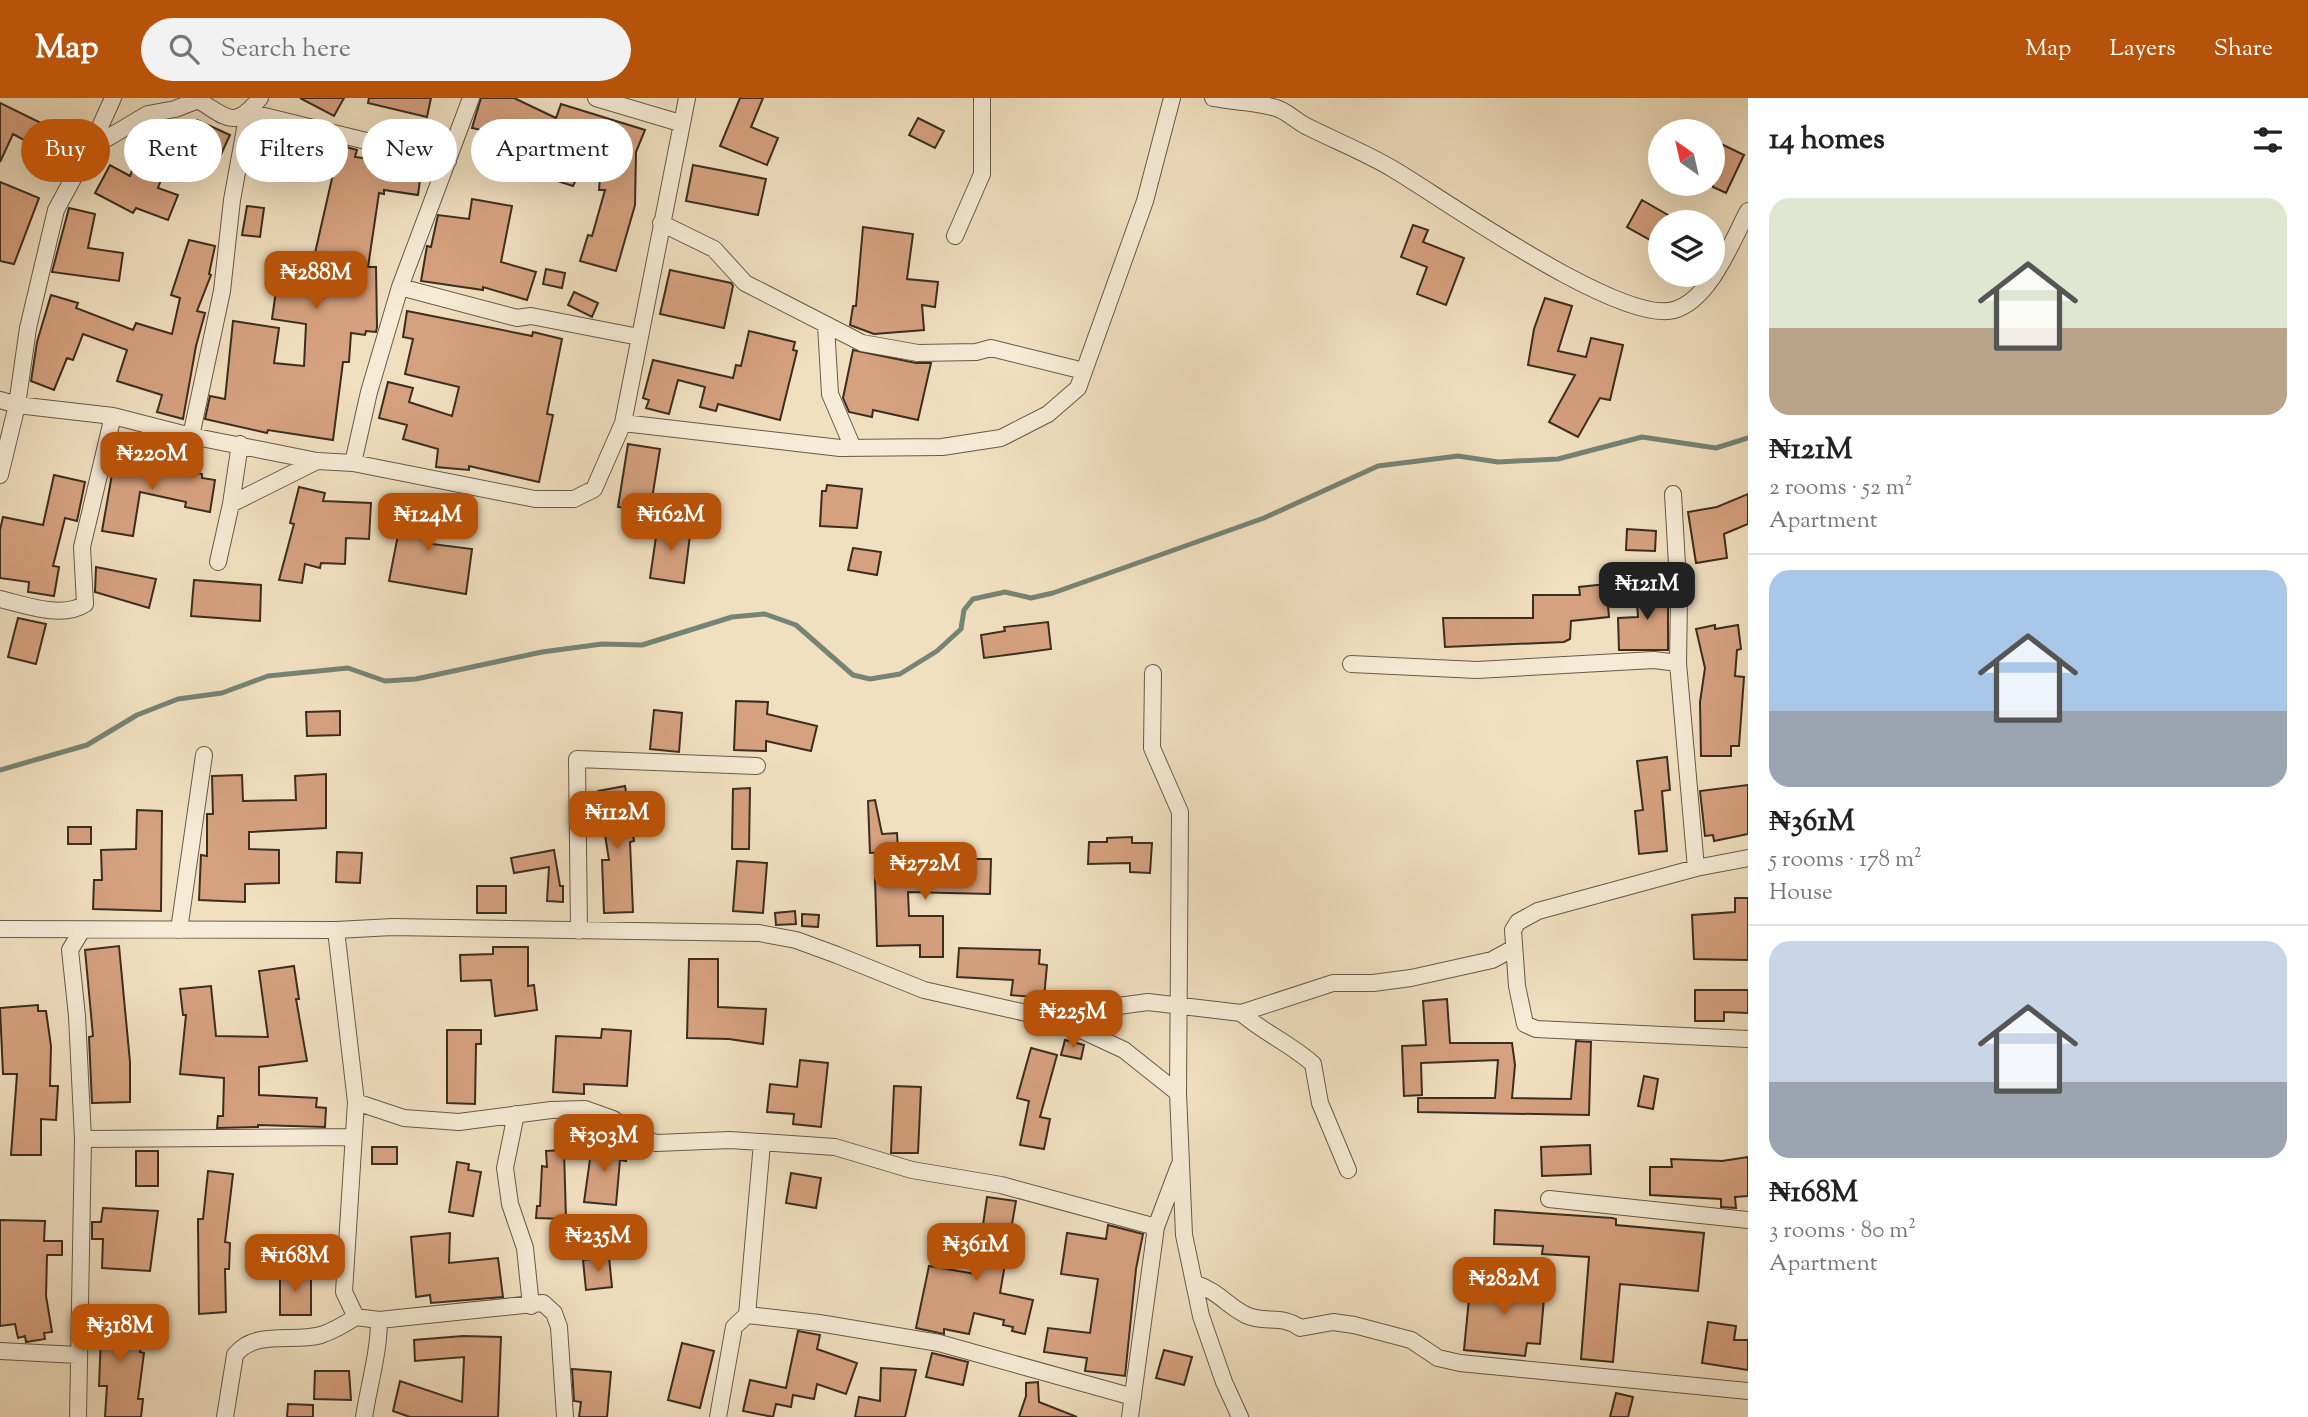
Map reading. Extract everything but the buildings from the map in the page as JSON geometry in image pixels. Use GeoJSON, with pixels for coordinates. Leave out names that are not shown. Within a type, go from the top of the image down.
{"type":"FeatureCollection","features":[{"type":"Feature","properties":{"kind":"street"},"geometry":{"type":"LineString","coordinates":[[104,119],[113,98]]}},
{"type":"Feature","properties":{"kind":"street"},"geometry":{"type":"LineString","coordinates":[[110,137],[148,114],[175,109],[196,99],[228,119],[238,119],[260,98]]}},
{"type":"Feature","properties":{"kind":"street"},"geometry":{"type":"LineString","coordinates":[[457,136],[471,98]]}},
{"type":"Feature","properties":{"kind":"street"},"geometry":{"type":"LineString","coordinates":[[596,98],[680,123]]}},
{"type":"Feature","properties":{"kind":"street"},"geometry":{"type":"LineString","coordinates":[[0,400],[17,405],[113,416],[191,436],[317,461],[353,463],[535,499],[574,499],[594,489],[623,423],[687,98]]}},
{"type":"Feature","properties":{"kind":"street"},"geometry":{"type":"LineString","coordinates":[[955,236],[982,174],[982,98]]}},
{"type":"Feature","properties":{"kind":"street"},"geometry":{"type":"LineString","coordinates":[[623,423],[853,448],[942,447],[1001,438],[1048,414],[1078,388],[1145,201],[1172,98]]}},
{"type":"Feature","properties":{"kind":"street"},"geometry":{"type":"LineString","coordinates":[[1213,98],[1279,103],[1303,125],[1391,168],[1533,258],[1632,307],[1656,313],[1675,310],[1693,300],[1719,268],[1748,211]]}},
{"type":"Feature","properties":{"kind":"street"},"geometry":{"type":"LineString","coordinates":[[248,112],[362,140]]}},
{"type":"Feature","properties":{"kind":"street"},"geometry":{"type":"LineString","coordinates":[[191,436],[222,291],[232,200],[248,112]]}},
{"type":"Feature","properties":{"kind":"street"},"geometry":{"type":"LineString","coordinates":[[0,475],[17,405],[27,328],[56,210],[71,182]]}},
{"type":"Feature","properties":{"kind":"street"},"geometry":{"type":"LineString","coordinates":[[353,463],[369,392],[400,287],[440,182]]}},
{"type":"Feature","properties":{"kind":"street"},"geometry":{"type":"LineString","coordinates":[[661,223],[714,249],[745,283],[862,343],[898,350],[976,352],[991,348],[1084,371]]}},
{"type":"Feature","properties":{"kind":"street"},"geometry":{"type":"LineString","coordinates":[[400,287],[516,318],[531,316],[639,337]]}},
{"type":"Feature","properties":{"kind":"street"},"geometry":{"type":"LineString","coordinates":[[826,325],[830,394],[853,448]]}},
{"type":"Feature","properties":{"kind":"street"},"geometry":{"type":"LineString","coordinates":[[0,599],[41,609],[76,609],[85,604],[82,547],[113,416]]}},
{"type":"Feature","properties":{"kind":"street"},"geometry":{"type":"LineString","coordinates":[[218,562],[231,504],[240,444]]}},
{"type":"Feature","properties":{"kind":"street"},"geometry":{"type":"LineString","coordinates":[[231,504],[317,461]]}},
{"type":"Feature","properties":{"kind":"street"},"geometry":{"type":"LineString","coordinates":[[1673,494],[1678,663],[1696,868]]}},
{"type":"Feature","properties":{"kind":"street"},"geometry":{"type":"LineString","coordinates":[[1351,664],[1478,670],[1654,660],[1678,663]]}},
{"type":"Feature","properties":{"kind":"street"},"geometry":{"type":"LineString","coordinates":[[1153,673],[1152,748],[1180,812],[1178,1093],[1184,1236],[1206,1329],[1240,1417]]}},
{"type":"Feature","properties":{"kind":"street"},"geometry":{"type":"LineString","coordinates":[[179,930],[204,755]]}},
{"type":"Feature","properties":{"kind":"street"},"geometry":{"type":"LineString","coordinates":[[579,931],[577,760],[757,766]]}},
{"type":"Feature","properties":{"kind":"street"},"geometry":{"type":"LineString","coordinates":[[1748,858],[1696,868],[1526,916],[1513,930],[1517,986],[1525,1024],[1536,1029],[1748,1040]]}},
{"type":"Feature","properties":{"kind":"street"},"geometry":{"type":"LineString","coordinates":[[0,929],[336,930],[393,927],[759,933],[796,940],[924,990],[1062,1021],[1124,1050],[1178,1093]]}},
{"type":"Feature","properties":{"kind":"street"},"geometry":{"type":"LineString","coordinates":[[78,1417],[83,1139],[77,1016],[70,950],[82,930]]}},
{"type":"Feature","properties":{"kind":"street"},"geometry":{"type":"LineString","coordinates":[[336,930],[356,1102],[344,1278],[344,1292],[356,1317]]}},
{"type":"Feature","properties":{"kind":"street"},"geometry":{"type":"LineString","coordinates":[[1062,1021],[1123,1005],[1147,1002],[1241,1013],[1334,983],[1373,983],[1411,978],[1492,960],[1514,948]]}},
{"type":"Feature","properties":{"kind":"street"},"geometry":{"type":"LineString","coordinates":[[1241,1013],[1264,1033],[1286,1043],[1313,1064],[1320,1103],[1348,1170]]}},
{"type":"Feature","properties":{"kind":"street"},"geometry":{"type":"LineString","coordinates":[[356,1102],[404,1118],[459,1122],[516,1114],[585,1109],[613,1119],[636,1135],[656,1143],[762,1143],[835,1147],[912,1171],[1001,1185],[1156,1227]]}},
{"type":"Feature","properties":{"kind":"street"},"geometry":{"type":"LineString","coordinates":[[516,1114],[505,1167],[510,1204],[525,1248],[531,1306]]}},
{"type":"Feature","properties":{"kind":"street"},"geometry":{"type":"LineString","coordinates":[[83,1139],[354,1137]]}},
{"type":"Feature","properties":{"kind":"street"},"geometry":{"type":"LineString","coordinates":[[718,1417],[734,1327],[747,1315],[762,1143]]}},
{"type":"Feature","properties":{"kind":"street"},"geometry":{"type":"LineString","coordinates":[[1130,1417],[1156,1227],[1182,1158]]}},
{"type":"Feature","properties":{"kind":"street"},"geometry":{"type":"LineString","coordinates":[[1549,1199],[1748,1220]]}},
{"type":"Feature","properties":{"kind":"street"},"geometry":{"type":"LineString","coordinates":[[1194,1283],[1219,1293],[1244,1315],[1288,1321],[1304,1329],[1333,1322],[1354,1325],[1411,1339],[1438,1358],[1460,1363],[1748,1391]]}},
{"type":"Feature","properties":{"kind":"street"},"geometry":{"type":"LineString","coordinates":[[225,1417],[235,1355],[241,1348],[253,1342],[322,1335],[356,1317],[379,1320],[543,1303],[554,1313],[559,1328],[565,1417]]}},
{"type":"Feature","properties":{"kind":"street"},"geometry":{"type":"LineString","coordinates":[[747,1315],[820,1323],[939,1343],[1133,1397]]}},
{"type":"Feature","properties":{"kind":"street"},"geometry":{"type":"LineString","coordinates":[[364,1417],[372,1366],[379,1343],[379,1320]]}},
{"type":"Feature","properties":{"kind":"street"},"geometry":{"type":"LineString","coordinates":[[0,1351],[78,1355]]}},
{"type":"Feature","properties":{"kind":"waterway"},"geometry":{"type":"LineString","coordinates":[[0,770],[87,745],[137,715],[178,699],[222,693],[268,676],[348,668],[385,681],[416,679],[542,652],[602,644],[642,645],[732,617],[765,614],[796,625],[853,675],[870,679],[900,674],[937,651],[961,629],[964,610],[973,599],[1005,592],[1031,598],[1053,593],[1264,518],[1378,466],[1458,456],[1498,462],[1558,459],[1642,437],[1716,448],[1748,438]]}}]}
